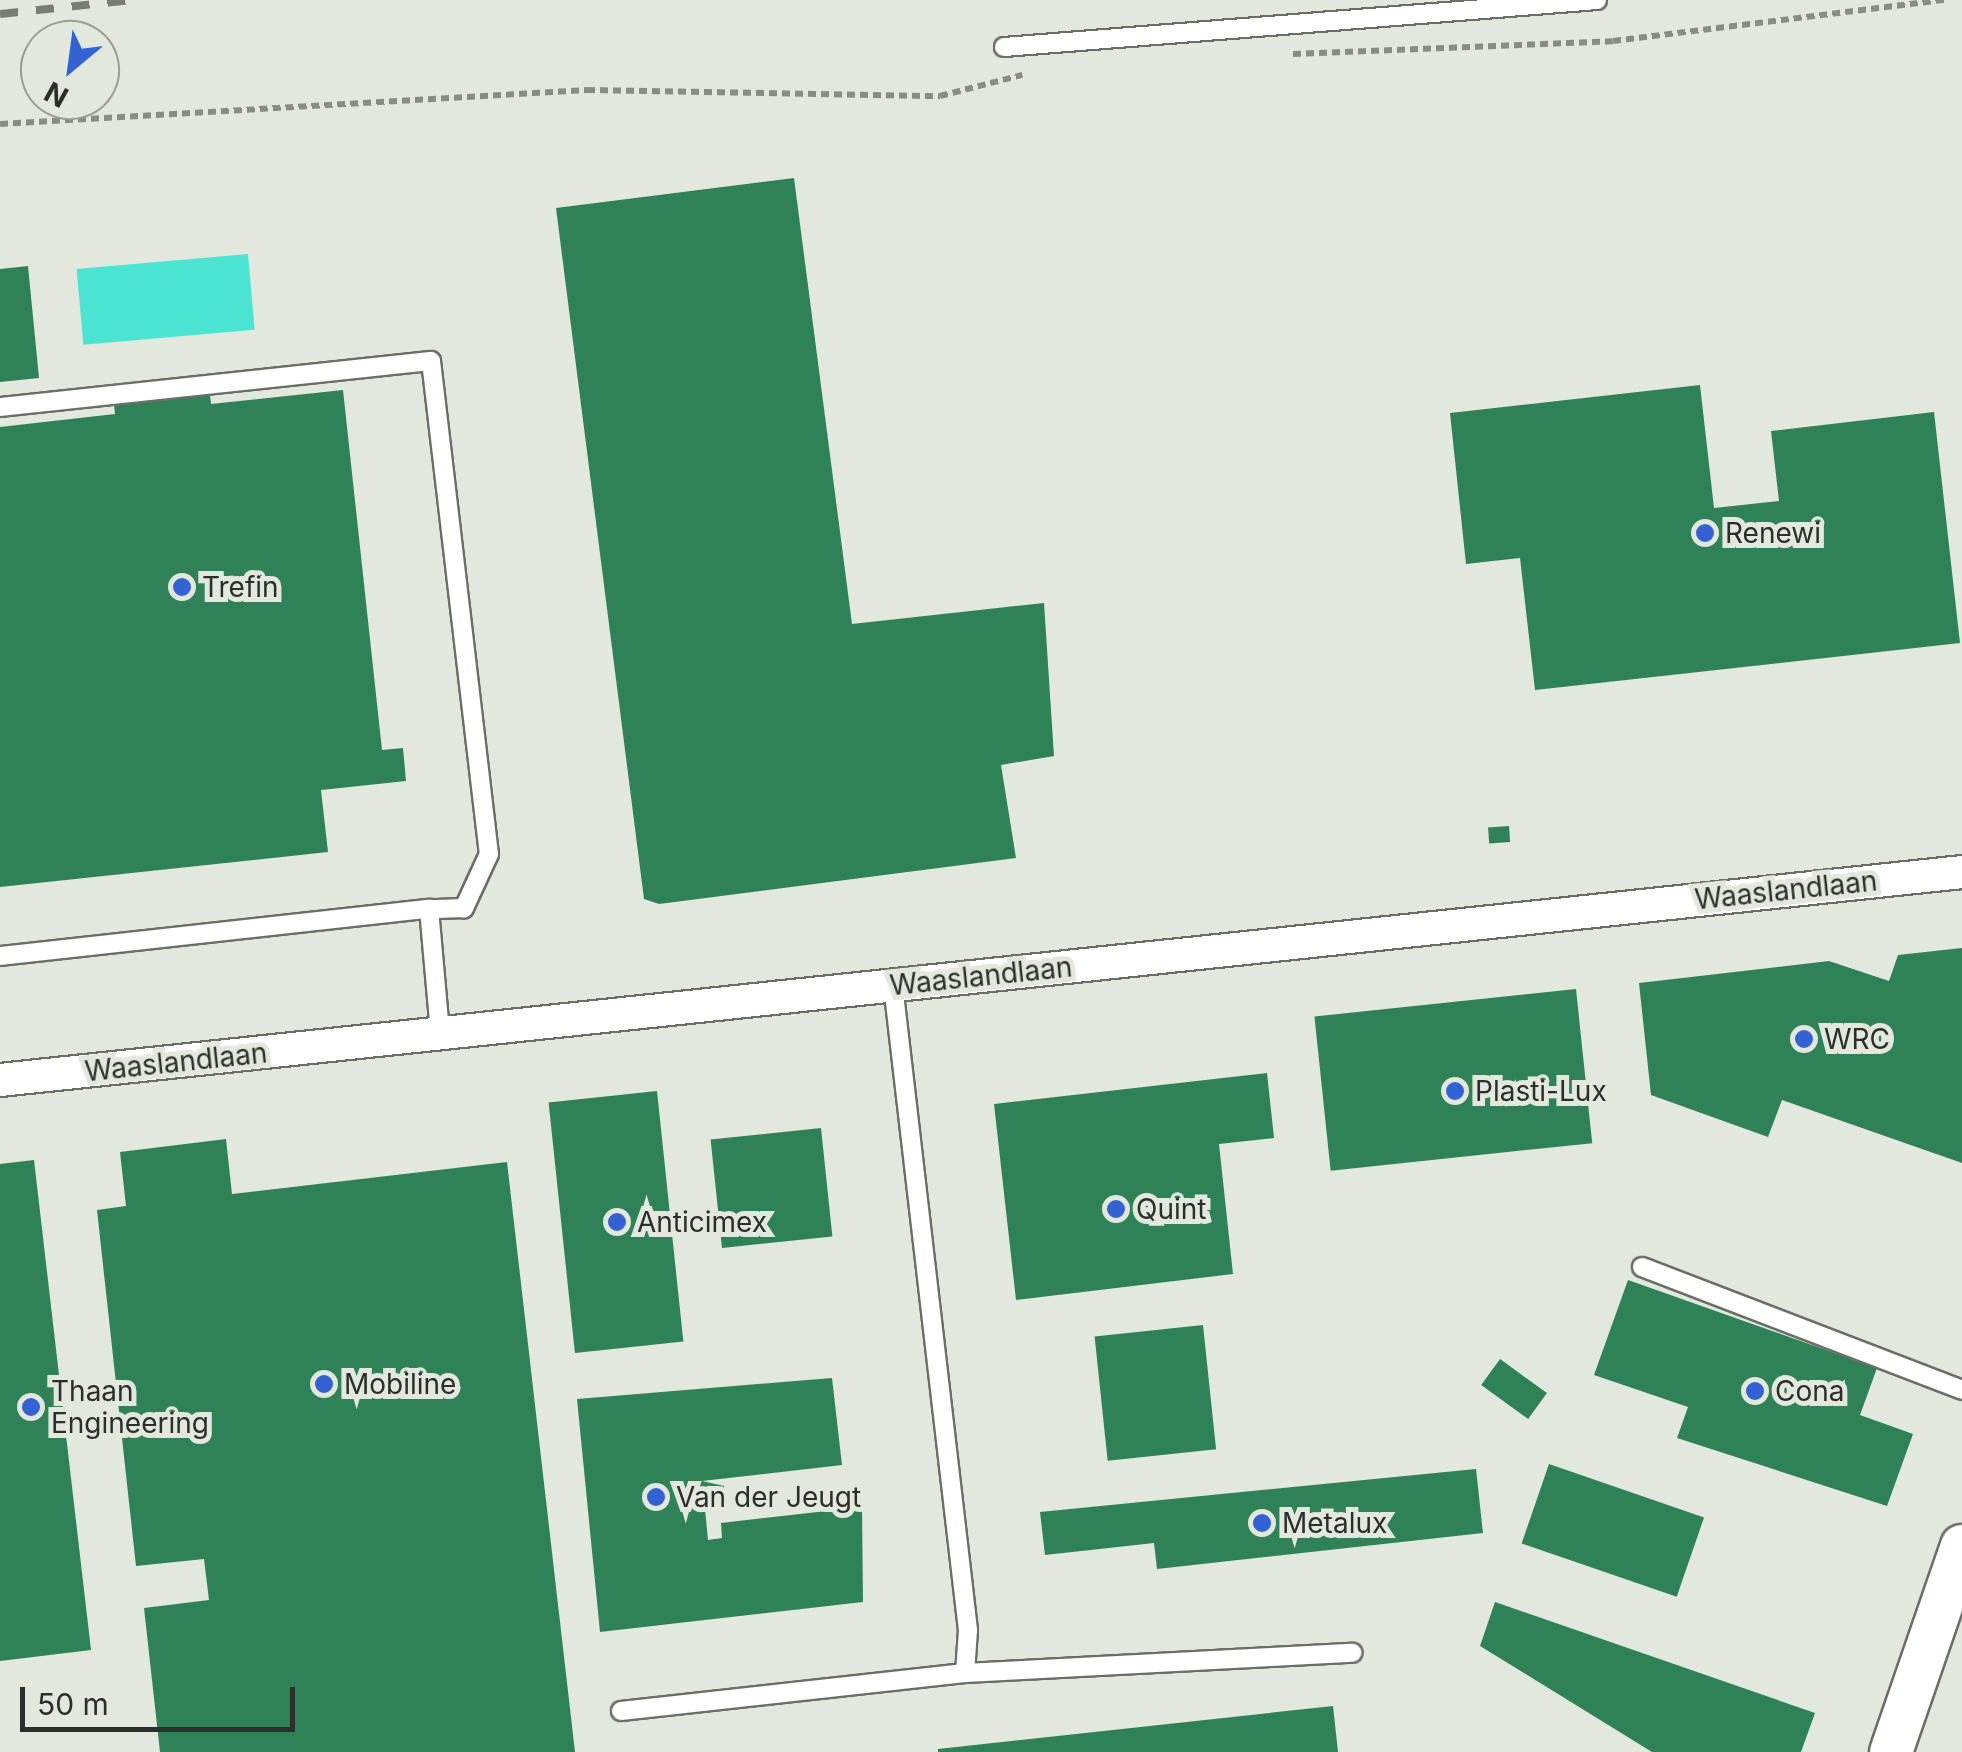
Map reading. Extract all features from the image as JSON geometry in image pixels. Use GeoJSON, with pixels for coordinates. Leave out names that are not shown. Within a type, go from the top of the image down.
{"type":"FeatureCollection","features":[{"type":"Feature","properties":{"kind":"street","name":"Waaslandlaan"},"geometry":{"type":"LineString","coordinates":[[0,1080],[1962,872]]}},
{"type":"Feature","properties":{"kind":"street"},"geometry":{"type":"LineString","coordinates":[[1891,1752],[1962,1546]]}},
{"type":"Feature","properties":{"kind":"lane"},"geometry":{"type":"LineString","coordinates":[[1004,47],[1597,0]]}},
{"type":"Feature","properties":{"kind":"lane"},"geometry":{"type":"LineString","coordinates":[[0,407],[432,360],[490,854],[464,908],[0,956]]}},
{"type":"Feature","properties":{"kind":"lane"},"geometry":{"type":"LineString","coordinates":[[429,910],[440,1033]]}},
{"type":"Feature","properties":{"kind":"lane"},"geometry":{"type":"LineString","coordinates":[[893,985],[968,1630],[964,1674]]}},
{"type":"Feature","properties":{"kind":"lane"},"geometry":{"type":"LineString","coordinates":[[1642,1267],[1962,1390]]}},
{"type":"Feature","properties":{"kind":"lane"},"geometry":{"type":"LineString","coordinates":[[622,1710],[964,1674],[1352,1653]]}},
{"type":"Feature","properties":{"kind":"path"},"geometry":{"type":"LineString","coordinates":[[1284,54],[1613,40],[1944,0]]}},
{"type":"Feature","properties":{"kind":"path"},"geometry":{"type":"LineString","coordinates":[[0,124],[568,91],[940,96],[1032,73]]}},
{"type":"Feature","properties":{"kind":"water"},"geometry":{"type":"Polygon","coordinates":[[[248,254],[255,330],[83,345],[77,269],[248,254]]]}},
{"type":"Feature","properties":{"kind":"building"},"geometry":{"type":"Polygon","coordinates":[[[794,178],[852,624],[1044,603],[1054,756],[1001,765],[1016,858],[659,904],[644,899],[556,208],[794,178]]]}},
{"type":"Feature","properties":{"kind":"building"},"geometry":{"type":"Polygon","coordinates":[[[28,266],[39,378],[0,382],[0,269],[28,266]]]}},
{"type":"Feature","properties":{"kind":"building","name":"Renewi"},"geometry":{"type":"Polygon","coordinates":[[[1700,385],[1714,508],[1779,501],[1771,431],[1934,412],[1960,643],[1535,690],[1520,558],[1466,564],[1450,413],[1700,385]]]}},
{"type":"Feature","properties":{"kind":"building","name":"Trefin"},"geometry":{"type":"Polygon","coordinates":[[[209,386],[211,404],[343,390],[382,750],[403,748],[406,781],[321,790],[328,852],[0,887],[0,427],[115,414],[113,396],[209,386]]]}},
{"type":"Feature","properties":{"kind":"building"},"geometry":{"type":"Polygon","coordinates":[[[1509,826],[1510,842],[1489,843],[1488,827],[1509,826]]]}},
{"type":"Feature","properties":{"kind":"building","name":"WRC"},"geometry":{"type":"Polygon","coordinates":[[[1962,948],[1962,1163],[1782,1100],[1768,1137],[1651,1095],[1639,983],[1829,961],[1889,981],[1898,955],[1962,948]]]}},
{"type":"Feature","properties":{"kind":"building","name":"Plasti-Lux"},"geometry":{"type":"Polygon","coordinates":[[[1576,989],[1592,1143],[1331,1171],[1314,1016],[1576,989]]]}},
{"type":"Feature","properties":{"kind":"building","name":"Quint"},"geometry":{"type":"Polygon","coordinates":[[[1267,1073],[1274,1138],[1219,1144],[1233,1274],[1016,1300],[994,1104],[1267,1073]]]}},
{"type":"Feature","properties":{"kind":"building","name":"Anticimex"},"geometry":{"type":"Polygon","coordinates":[[[657,1091],[683,1342],[575,1353],[549,1102],[657,1091]]]}},
{"type":"Feature","properties":{"kind":"building"},"geometry":{"type":"Polygon","coordinates":[[[821,1128],[832,1236],[722,1248],[711,1140],[821,1128]]]}},
{"type":"Feature","properties":{"kind":"building","name":"Mobiline"},"geometry":{"type":"Polygon","coordinates":[[[226,1139],[232,1194],[507,1162],[575,1752],[160,1752],[144,1608],[209,1600],[204,1559],[136,1566],[97,1210],[126,1206],[120,1152],[226,1139]]]}},
{"type":"Feature","properties":{"kind":"building","name":"Thaan Engineering"},"geometry":{"type":"Polygon","coordinates":[[[34,1160],[91,1650],[0,1661],[0,1164],[34,1160]]]}},
{"type":"Feature","properties":{"kind":"building","name":"Cona"},"geometry":{"type":"Polygon","coordinates":[[[1628,1280],[1877,1368],[1860,1415],[1913,1434],[1887,1506],[1677,1438],[1688,1407],[1594,1375],[1628,1280]]]}},
{"type":"Feature","properties":{"kind":"building"},"geometry":{"type":"Polygon","coordinates":[[[1203,1325],[1216,1449],[1108,1461],[1095,1336],[1203,1325]]]}},
{"type":"Feature","properties":{"kind":"building"},"geometry":{"type":"Polygon","coordinates":[[[1500,1359],[1547,1393],[1528,1419],[1481,1385],[1500,1359]]]}},
{"type":"Feature","properties":{"kind":"building","name":"Van der Jeugt"},"geometry":{"type":"Polygon","coordinates":[[[832,1378],[842,1465],[702,1481],[724,1486],[726,1506],[705,1509],[708,1540],[722,1538],[721,1523],[862,1507],[863,1602],[600,1632],[577,1399],[832,1378]]]}},
{"type":"Feature","properties":{"kind":"building"},"geometry":{"type":"Polygon","coordinates":[[[1549,1464],[1704,1517],[1677,1597],[1522,1543],[1549,1464]]]}},
{"type":"Feature","properties":{"kind":"building","name":"Metalux"},"geometry":{"type":"Polygon","coordinates":[[[1476,1469],[1483,1533],[1157,1569],[1154,1543],[1045,1555],[1040,1512],[1476,1469]]]}},
{"type":"Feature","properties":{"kind":"building"},"geometry":{"type":"Polygon","coordinates":[[[1495,1602],[1815,1713],[1801,1752],[1652,1752],[1480,1646],[1495,1602]]]}},
{"type":"Feature","properties":{"kind":"building"},"geometry":{"type":"Polygon","coordinates":[[[1333,1706],[1338,1752],[938,1752],[938,1749],[1333,1706]]]}},
{"type":"Feature","properties":{"kind":"railway"},"geometry":{"type":"LineString","coordinates":[[0,14],[134,0]]}},
{"type":"Feature","properties":{"kind":"place","name":"Renewi"},"geometry":{"type":"Point","coordinates":[1705,533]}},
{"type":"Feature","properties":{"kind":"place","name":"Trefin"},"geometry":{"type":"Point","coordinates":[182,587]}},
{"type":"Feature","properties":{"kind":"place","name":"WRC"},"geometry":{"type":"Point","coordinates":[1804,1039]}},
{"type":"Feature","properties":{"kind":"place","name":"Plasti-Lux"},"geometry":{"type":"Point","coordinates":[1455,1091]}},
{"type":"Feature","properties":{"kind":"place","name":"Quint"},"geometry":{"type":"Point","coordinates":[1116,1209]}},
{"type":"Feature","properties":{"kind":"place","name":"Anticimex"},"geometry":{"type":"Point","coordinates":[617,1222]}},
{"type":"Feature","properties":{"kind":"place","name":"Mobiline"},"geometry":{"type":"Point","coordinates":[324,1384]}},
{"type":"Feature","properties":{"kind":"place","name":"Cona"},"geometry":{"type":"Point","coordinates":[1755,1391]}},
{"type":"Feature","properties":{"kind":"place","name":"Thaan Engineering"},"geometry":{"type":"Point","coordinates":[31,1407]}},
{"type":"Feature","properties":{"kind":"place","name":"Van der Jeugt"},"geometry":{"type":"Point","coordinates":[656,1497]}},
{"type":"Feature","properties":{"kind":"place","name":"Metalux"},"geometry":{"type":"Point","coordinates":[1262,1523]}}]}
